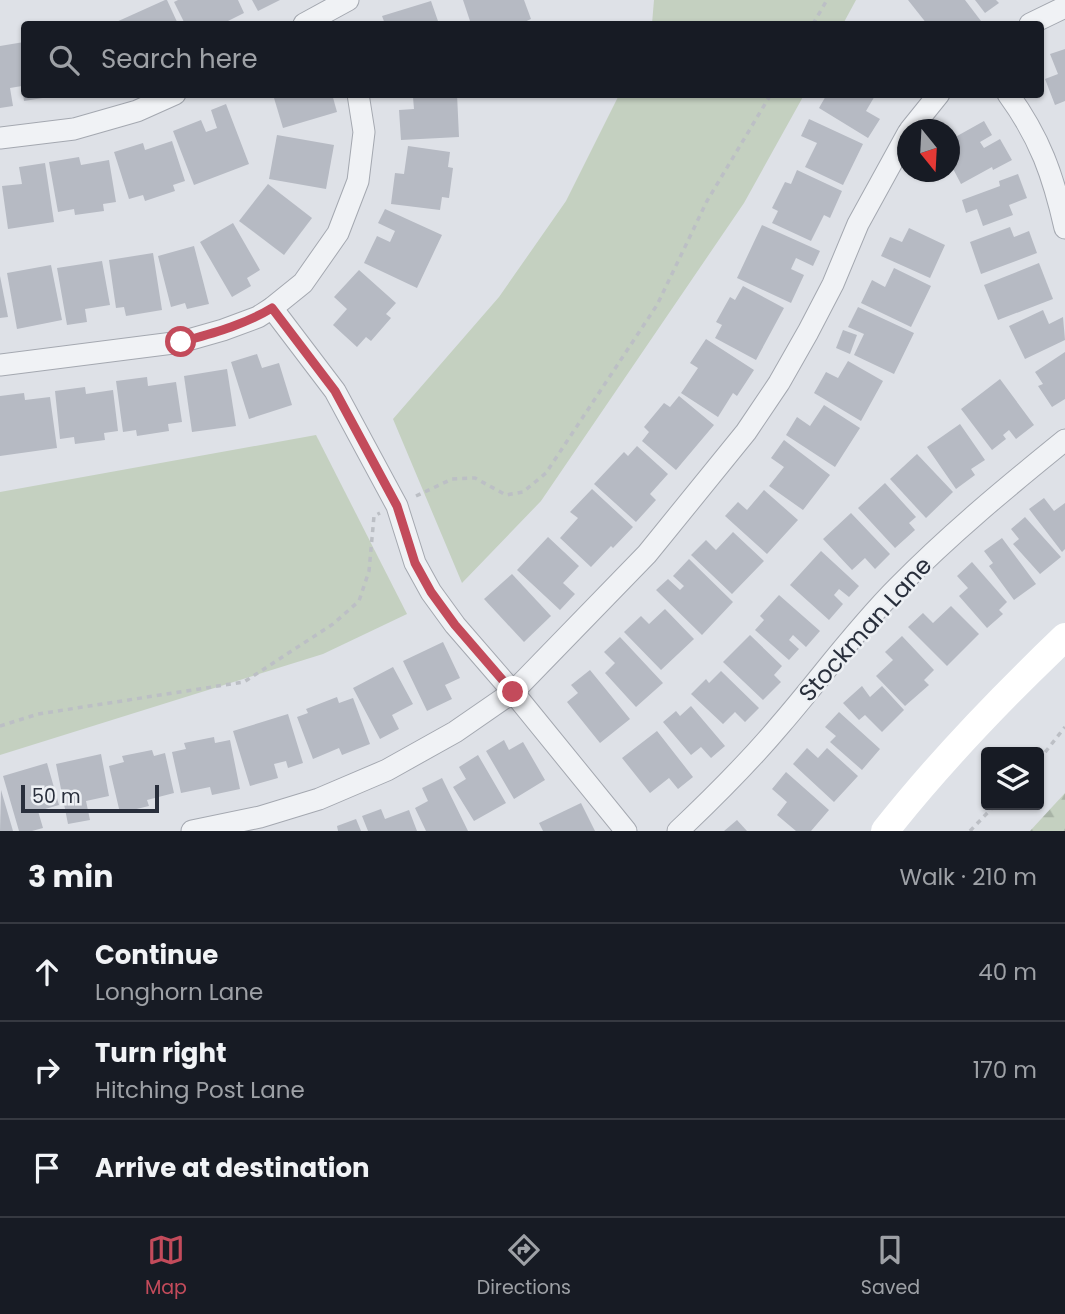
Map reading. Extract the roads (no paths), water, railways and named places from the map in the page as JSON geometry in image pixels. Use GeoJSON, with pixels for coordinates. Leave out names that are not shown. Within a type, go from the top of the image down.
{"type":"FeatureCollection","features":[{"type":"Feature","properties":{"kind":"main road"},"geometry":{"type":"LineString","coordinates":[[884,831],[987,712],[1065,637]]}},
{"type":"Feature","properties":{"kind":"street"},"geometry":{"type":"LineString","coordinates":[[317,21],[348,0]]}},
{"type":"Feature","properties":{"kind":"street"},"geometry":{"type":"LineString","coordinates":[[1037,21],[1065,8]]}},
{"type":"Feature","properties":{"kind":"street"},"geometry":{"type":"LineString","coordinates":[[0,138],[74,129],[136,111],[166,98]]}},
{"type":"Feature","properties":{"kind":"street"},"geometry":{"type":"LineString","coordinates":[[0,365],[181,342],[258,317],[272,308],[303,283],[338,233],[358,181],[364,132],[359,98]]}},
{"type":"Feature","properties":{"kind":"street"},"geometry":{"type":"LineString","coordinates":[[919,119],[936,98]]}},
{"type":"Feature","properties":{"kind":"street"},"geometry":{"type":"LineString","coordinates":[[1011,98],[1028,121],[1046,159],[1065,228]]}},
{"type":"Feature","properties":{"kind":"street"},"geometry":{"type":"LineString","coordinates":[[192,831],[272,814],[319,799],[387,770],[455,732],[513,692],[647,554],[746,432],[779,383],[808,331],[833,284],[858,224],[897,153]]}},
{"type":"Feature","properties":{"kind":"street"},"geometry":{"type":"LineString","coordinates":[[272,308],[335,391],[397,506],[415,563],[431,592],[455,625],[626,831]]}},
{"type":"Feature","properties":{"kind":"street","name":"Stockman Lane"},"geometry":{"type":"LineString","coordinates":[[678,831],[731,780],[781,724],[841,649],[897,588],[973,515],[1065,440]]}}]}
